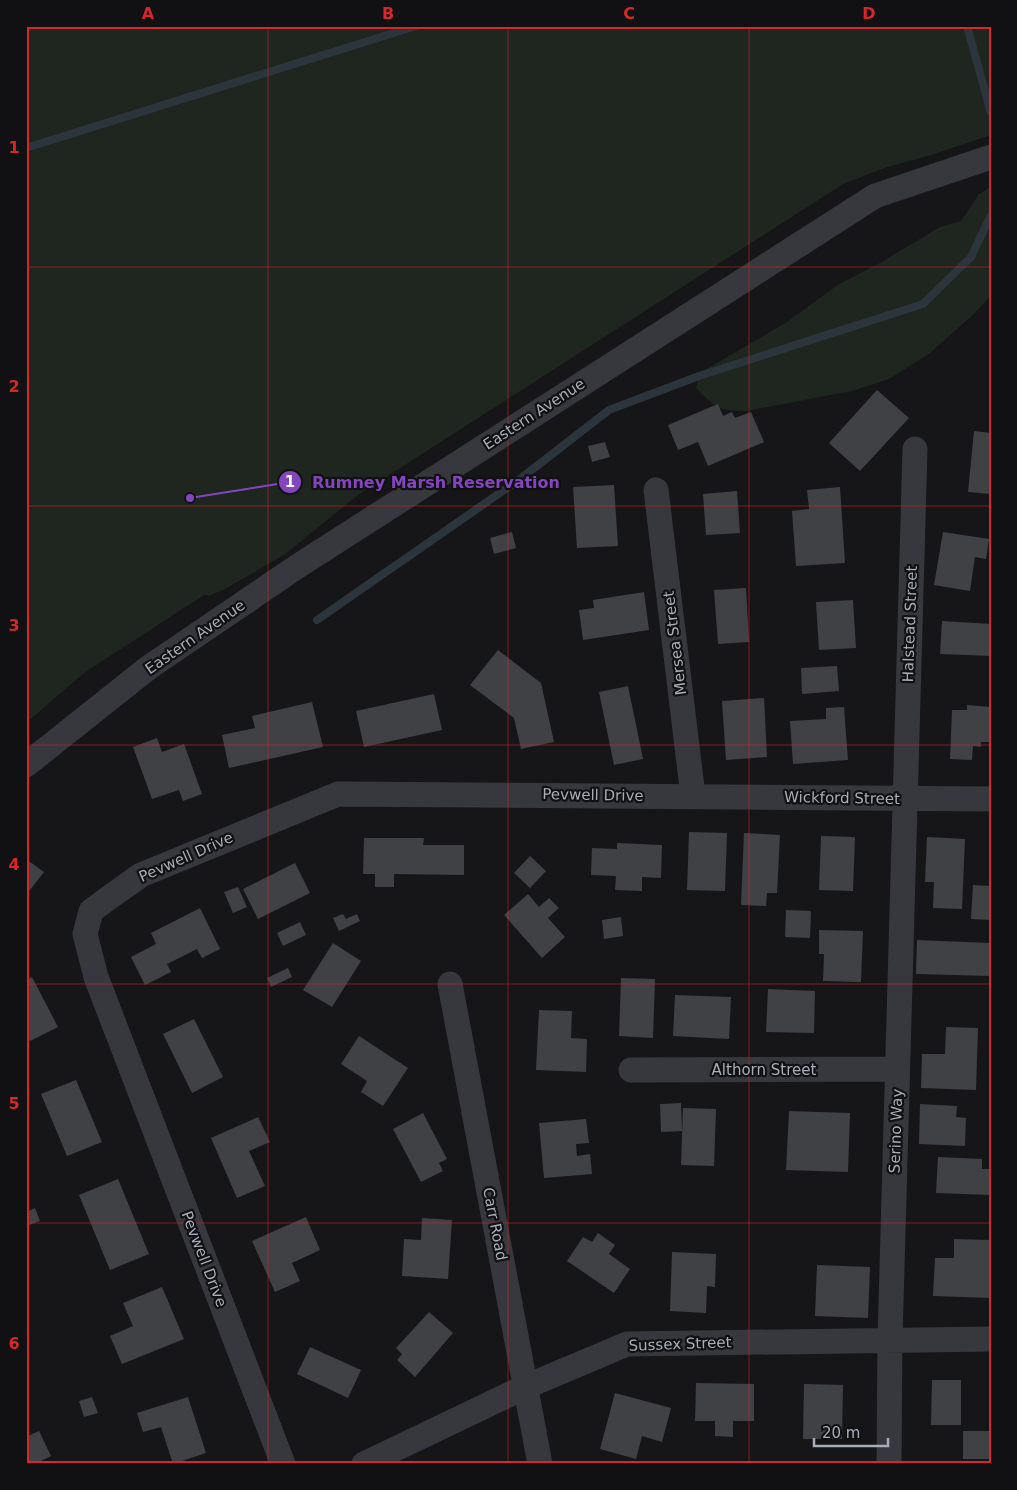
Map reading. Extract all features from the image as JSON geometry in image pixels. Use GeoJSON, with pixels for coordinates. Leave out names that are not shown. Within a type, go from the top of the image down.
{"type":"FeatureCollection","features":[{"type":"Feature","properties":{"kind":"street","name":"Eastern Avenue"},"geometry":{"type":"LineString","coordinates":[[26,765],[148,668],[298,566],[859,206],[875,196],[991,157]]}},
{"type":"Feature","properties":{"kind":"street","name":"Halstead Street"},"geometry":{"type":"LineString","coordinates":[[905,798],[915,449]]}},
{"type":"Feature","properties":{"kind":"street","name":"Mersea Street"},"geometry":{"type":"LineString","coordinates":[[656,490],[693,796]]}},
{"type":"Feature","properties":{"kind":"street","name":"Pevwell Drive"},"geometry":{"type":"LineString","coordinates":[[282,1464],[96,977],[85,934],[92,911],[141,875],[338,794],[693,796]]}},
{"type":"Feature","properties":{"kind":"street","name":"Wickford Street"},"geometry":{"type":"LineString","coordinates":[[693,796],[991,799]]}},
{"type":"Feature","properties":{"kind":"street","name":"Serino Way"},"geometry":{"type":"LineString","coordinates":[[889,1464],[890,1339],[905,798]]}},
{"type":"Feature","properties":{"kind":"street","name":"Carr Road"},"geometry":{"type":"LineString","coordinates":[[450,984],[540,1464]]}},
{"type":"Feature","properties":{"kind":"street","name":"Althorn Street"},"geometry":{"type":"LineString","coordinates":[[631,1070],[898,1069]]}},
{"type":"Feature","properties":{"kind":"street","name":"Sussex Street"},"geometry":{"type":"LineString","coordinates":[[364,1464],[525,1387],[627,1344],[991,1339]]}},
{"type":"Feature","properties":{"kind":"shaded area"},"geometry":{"type":"Polygon","coordinates":[[[26,26],[991,26],[991,135],[887,167],[843,184],[358,495],[284,555],[225,589],[209,596],[204,595],[84,673],[26,723],[26,26]]]}},
{"type":"Feature","properties":{"kind":"shaded area"},"geometry":{"type":"Polygon","coordinates":[[[989,188],[991,295],[975,313],[930,353],[889,379],[852,391],[746,411],[718,407],[696,388],[698,380],[705,370],[787,322],[839,284],[878,264],[940,227],[961,221],[979,194],[989,188]]]}},
{"type":"Feature","properties":{"kind":"building"},"geometry":{"type":"Polygon","coordinates":[[[877,390],[909,418],[860,471],[829,443],[877,390]]]}},
{"type":"Feature","properties":{"kind":"building"},"geometry":{"type":"Polygon","coordinates":[[[718,404],[723,416],[732,412],[735,418],[751,412],[764,442],[708,466],[698,442],[678,450],[668,425],[718,404]]]}},
{"type":"Feature","properties":{"kind":"building"},"geometry":{"type":"Polygon","coordinates":[[[974,431],[991,433],[991,494],[968,492],[974,431]]]}},
{"type":"Feature","properties":{"kind":"building"},"geometry":{"type":"Polygon","coordinates":[[[605,442],[610,457],[592,462],[588,446],[605,442]]]}},
{"type":"Feature","properties":{"kind":"building"},"geometry":{"type":"Polygon","coordinates":[[[614,485],[618,546],[577,548],[573,487],[614,485]]]}},
{"type":"Feature","properties":{"kind":"building"},"geometry":{"type":"Polygon","coordinates":[[[840,487],[845,563],[796,566],[792,511],[809,509],[807,490],[840,487]]]}},
{"type":"Feature","properties":{"kind":"building"},"geometry":{"type":"Polygon","coordinates":[[[737,491],[740,533],[706,535],[703,494],[737,491]]]}},
{"type":"Feature","properties":{"kind":"building"},"geometry":{"type":"Polygon","coordinates":[[[512,532],[516,548],[494,554],[490,538],[512,532]]]}},
{"type":"Feature","properties":{"kind":"building"},"geometry":{"type":"Polygon","coordinates":[[[943,532],[989,539],[986,559],[975,557],[970,591],[934,585],[943,532]]]}},
{"type":"Feature","properties":{"kind":"building"},"geometry":{"type":"Polygon","coordinates":[[[746,588],[749,642],[718,644],[714,590],[746,588]]]}},
{"type":"Feature","properties":{"kind":"building"},"geometry":{"type":"Polygon","coordinates":[[[644,592],[649,630],[583,640],[579,610],[594,608],[593,600],[644,592]]]}},
{"type":"Feature","properties":{"kind":"building"},"geometry":{"type":"Polygon","coordinates":[[[853,600],[856,648],[819,650],[816,602],[853,600]]]}},
{"type":"Feature","properties":{"kind":"building"},"geometry":{"type":"Polygon","coordinates":[[[942,621],[991,624],[991,656],[940,654],[942,621]]]}},
{"type":"Feature","properties":{"kind":"building"},"geometry":{"type":"Polygon","coordinates":[[[498,650],[541,683],[554,742],[521,749],[514,718],[470,685],[498,650]]]}},
{"type":"Feature","properties":{"kind":"building"},"geometry":{"type":"Polygon","coordinates":[[[837,666],[839,691],[802,694],[801,668],[837,666]]]}},
{"type":"Feature","properties":{"kind":"building"},"geometry":{"type":"Polygon","coordinates":[[[628,686],[643,759],[614,765],[599,692],[628,686]]]}},
{"type":"Feature","properties":{"kind":"building"},"geometry":{"type":"Polygon","coordinates":[[[434,694],[442,730],[364,747],[356,711],[434,694]]]}},
{"type":"Feature","properties":{"kind":"building"},"geometry":{"type":"Polygon","coordinates":[[[764,698],[767,757],[726,760],[722,701],[764,698]]]}},
{"type":"Feature","properties":{"kind":"building"},"geometry":{"type":"Polygon","coordinates":[[[312,702],[323,747],[229,768],[222,735],[255,728],[252,716],[312,702]]]}},
{"type":"Feature","properties":{"kind":"building"},"geometry":{"type":"Polygon","coordinates":[[[967,705],[991,707],[991,742],[981,742],[981,747],[973,746],[972,760],[950,759],[952,710],[967,710],[967,705]]]}},
{"type":"Feature","properties":{"kind":"building"},"geometry":{"type":"Polygon","coordinates":[[[844,707],[848,760],[793,764],[790,721],[826,719],[826,708],[844,707]]]}},
{"type":"Feature","properties":{"kind":"building"},"geometry":{"type":"Polygon","coordinates":[[[157,738],[162,752],[184,744],[202,794],[183,801],[179,790],[152,799],[133,747],[157,738]]]}},
{"type":"Feature","properties":{"kind":"building"},"geometry":{"type":"Polygon","coordinates":[[[689,832],[727,833],[725,891],[687,890],[689,832]]]}},
{"type":"Feature","properties":{"kind":"building"},"geometry":{"type":"Polygon","coordinates":[[[744,833],[780,835],[777,893],[767,893],[766,906],[741,905],[744,833]]]}},
{"type":"Feature","properties":{"kind":"building"},"geometry":{"type":"Polygon","coordinates":[[[821,836],[855,837],[853,891],[819,890],[821,836]]]}},
{"type":"Feature","properties":{"kind":"building"},"geometry":{"type":"Polygon","coordinates":[[[927,837],[965,839],[962,909],[933,908],[934,882],[925,882],[927,837]]]}},
{"type":"Feature","properties":{"kind":"building"},"geometry":{"type":"Polygon","coordinates":[[[364,838],[424,838],[423,845],[464,845],[464,875],[394,874],[394,887],[375,887],[375,874],[363,874],[364,838]]]}},
{"type":"Feature","properties":{"kind":"building"},"geometry":{"type":"Polygon","coordinates":[[[617,843],[662,845],[661,878],[642,877],[642,891],[615,890],[616,876],[591,875],[592,848],[617,849],[617,843]]]}},
{"type":"Feature","properties":{"kind":"building"},"geometry":{"type":"Polygon","coordinates":[[[530,856],[546,871],[530,888],[514,873],[530,856]]]}},
{"type":"Feature","properties":{"kind":"building"},"geometry":{"type":"Polygon","coordinates":[[[26,859],[44,872],[26,895],[26,859]]]}},
{"type":"Feature","properties":{"kind":"building"},"geometry":{"type":"Polygon","coordinates":[[[295,863],[310,893],[258,919],[243,889],[295,863]]]}},
{"type":"Feature","properties":{"kind":"building"},"geometry":{"type":"Polygon","coordinates":[[[973,885],[991,886],[991,920],[971,919],[973,885]]]}},
{"type":"Feature","properties":{"kind":"building"},"geometry":{"type":"Polygon","coordinates":[[[238,887],[247,907],[233,913],[224,892],[238,887]]]}},
{"type":"Feature","properties":{"kind":"building"},"geometry":{"type":"Polygon","coordinates":[[[528,894],[539,907],[549,898],[559,908],[548,918],[565,937],[542,958],[504,915],[528,894]]]}},
{"type":"Feature","properties":{"kind":"building"},"geometry":{"type":"Polygon","coordinates":[[[200,908],[220,949],[202,958],[197,949],[167,964],[171,972],[145,985],[131,957],[156,944],[151,933],[200,908]]]}},
{"type":"Feature","properties":{"kind":"building"},"geometry":{"type":"Polygon","coordinates":[[[786,910],[811,911],[810,938],[785,937],[786,910]]]}},
{"type":"Feature","properties":{"kind":"building"},"geometry":{"type":"Polygon","coordinates":[[[343,914],[346,919],[357,914],[360,921],[339,931],[333,918],[343,914]]]}},
{"type":"Feature","properties":{"kind":"building"},"geometry":{"type":"Polygon","coordinates":[[[621,917],[623,936],[604,939],[602,920],[621,917]]]}},
{"type":"Feature","properties":{"kind":"building"},"geometry":{"type":"Polygon","coordinates":[[[300,922],[306,935],[283,946],[277,933],[300,922]]]}},
{"type":"Feature","properties":{"kind":"building"},"geometry":{"type":"Polygon","coordinates":[[[819,930],[863,931],[861,982],[823,981],[824,954],[819,954],[819,930]]]}},
{"type":"Feature","properties":{"kind":"building"},"geometry":{"type":"Polygon","coordinates":[[[917,940],[991,943],[990,976],[916,974],[917,940]]]}},
{"type":"Feature","properties":{"kind":"building"},"geometry":{"type":"Polygon","coordinates":[[[333,943],[361,961],[332,1007],[303,990],[333,943]]]}},
{"type":"Feature","properties":{"kind":"building"},"geometry":{"type":"Polygon","coordinates":[[[288,968],[292,977],[271,987],[267,978],[288,968]]]}},
{"type":"Feature","properties":{"kind":"building"},"geometry":{"type":"Polygon","coordinates":[[[32,977],[58,1027],[30,1041],[26,1033],[26,980],[32,977]]]}},
{"type":"Feature","properties":{"kind":"building"},"geometry":{"type":"Polygon","coordinates":[[[621,978],[655,979],[653,1038],[619,1036],[621,978]]]}},
{"type":"Feature","properties":{"kind":"building"},"geometry":{"type":"Polygon","coordinates":[[[768,989],[815,991],[814,1033],[766,1032],[768,989]]]}},
{"type":"Feature","properties":{"kind":"building"},"geometry":{"type":"Polygon","coordinates":[[[675,995],[731,997],[729,1039],[673,1036],[675,995]]]}},
{"type":"Feature","properties":{"kind":"building"},"geometry":{"type":"Polygon","coordinates":[[[539,1010],[572,1011],[571,1038],[587,1039],[586,1072],[536,1070],[539,1010]]]}},
{"type":"Feature","properties":{"kind":"building"},"geometry":{"type":"Polygon","coordinates":[[[194,1019],[223,1077],[192,1093],[163,1034],[194,1019]]]}},
{"type":"Feature","properties":{"kind":"building"},"geometry":{"type":"Polygon","coordinates":[[[946,1027],[978,1028],[976,1090],[921,1088],[922,1054],[945,1054],[946,1027]]]}},
{"type":"Feature","properties":{"kind":"building"},"geometry":{"type":"Polygon","coordinates":[[[359,1036],[408,1068],[383,1106],[361,1092],[367,1081],[341,1064],[359,1036]]]}},
{"type":"Feature","properties":{"kind":"building"},"geometry":{"type":"Polygon","coordinates":[[[76,1080],[102,1142],[67,1156],[41,1094],[76,1080]]]}},
{"type":"Feature","properties":{"kind":"building"},"geometry":{"type":"Polygon","coordinates":[[[681,1103],[682,1131],[661,1132],[660,1104],[681,1103]]]}},
{"type":"Feature","properties":{"kind":"building"},"geometry":{"type":"Polygon","coordinates":[[[920,1104],[957,1106],[956,1117],[966,1118],[965,1146],[919,1144],[920,1104]]]}},
{"type":"Feature","properties":{"kind":"building"},"geometry":{"type":"Polygon","coordinates":[[[683,1108],[716,1109],[714,1166],[681,1165],[683,1108]]]}},
{"type":"Feature","properties":{"kind":"building"},"geometry":{"type":"Polygon","coordinates":[[[789,1111],[850,1113],[848,1172],[786,1170],[789,1111]]]}},
{"type":"Feature","properties":{"kind":"building"},"geometry":{"type":"Polygon","coordinates":[[[423,1113],[447,1159],[439,1163],[443,1171],[421,1182],[393,1129],[423,1113]]]}},
{"type":"Feature","properties":{"kind":"building"},"geometry":{"type":"Polygon","coordinates":[[[258,1117],[270,1142],[249,1151],[265,1186],[237,1198],[211,1138],[258,1117]]]}},
{"type":"Feature","properties":{"kind":"building"},"geometry":{"type":"Polygon","coordinates":[[[586,1119],[589,1143],[576,1144],[577,1156],[590,1154],[592,1174],[544,1178],[539,1123],[586,1119]]]}},
{"type":"Feature","properties":{"kind":"building"},"geometry":{"type":"Polygon","coordinates":[[[938,1157],[982,1159],[982,1169],[991,1169],[991,1195],[936,1193],[938,1157]]]}},
{"type":"Feature","properties":{"kind":"building"},"geometry":{"type":"Polygon","coordinates":[[[118,1179],[149,1254],[110,1270],[79,1195],[118,1179]]]}},
{"type":"Feature","properties":{"kind":"building"},"geometry":{"type":"Polygon","coordinates":[[[35,1208],[40,1221],[26,1226],[26,1212],[35,1208]]]}},
{"type":"Feature","properties":{"kind":"building"},"geometry":{"type":"Polygon","coordinates":[[[306,1217],[320,1250],[292,1263],[300,1281],[275,1292],[252,1241],[306,1217]]]}},
{"type":"Feature","properties":{"kind":"building"},"geometry":{"type":"Polygon","coordinates":[[[422,1218],[452,1220],[448,1279],[402,1276],[404,1239],[421,1240],[422,1218]]]}},
{"type":"Feature","properties":{"kind":"building"},"geometry":{"type":"Polygon","coordinates":[[[598,1233],[615,1245],[609,1254],[630,1269],[614,1293],[567,1261],[583,1237],[592,1242],[598,1233]]]}},
{"type":"Feature","properties":{"kind":"building"},"geometry":{"type":"Polygon","coordinates":[[[954,1239],[991,1240],[991,1298],[933,1296],[935,1258],[954,1258],[954,1239]]]}},
{"type":"Feature","properties":{"kind":"building"},"geometry":{"type":"Polygon","coordinates":[[[672,1252],[716,1254],[715,1287],[707,1286],[706,1313],[670,1311],[672,1252]]]}},
{"type":"Feature","properties":{"kind":"building"},"geometry":{"type":"Polygon","coordinates":[[[817,1265],[870,1267],[868,1318],[815,1316],[817,1265]]]}},
{"type":"Feature","properties":{"kind":"building"},"geometry":{"type":"Polygon","coordinates":[[[162,1287],[184,1339],[122,1364],[110,1336],[133,1326],[123,1303],[162,1287]]]}},
{"type":"Feature","properties":{"kind":"building"},"geometry":{"type":"Polygon","coordinates":[[[429,1312],[453,1333],[415,1377],[397,1360],[402,1354],[396,1348],[429,1312]]]}},
{"type":"Feature","properties":{"kind":"building"},"geometry":{"type":"Polygon","coordinates":[[[310,1347],[361,1370],[348,1398],[297,1374],[310,1347]]]}},
{"type":"Feature","properties":{"kind":"building"},"geometry":{"type":"Polygon","coordinates":[[[932,1380],[961,1380],[961,1425],[931,1425],[932,1380]]]}},
{"type":"Feature","properties":{"kind":"building"},"geometry":{"type":"Polygon","coordinates":[[[696,1383],[754,1384],[754,1421],[733,1421],[733,1437],[715,1436],[715,1421],[695,1421],[696,1383]]]}},
{"type":"Feature","properties":{"kind":"building"},"geometry":{"type":"Polygon","coordinates":[[[804,1384],[843,1385],[842,1439],[803,1439],[804,1384]]]}},
{"type":"Feature","properties":{"kind":"building"},"geometry":{"type":"Polygon","coordinates":[[[615,1393],[671,1408],[662,1442],[642,1436],[636,1459],[600,1449],[615,1393]]]}},
{"type":"Feature","properties":{"kind":"building"},"geometry":{"type":"Polygon","coordinates":[[[92,1397],[98,1413],[84,1417],[79,1401],[92,1397]]]}},
{"type":"Feature","properties":{"kind":"building"},"geometry":{"type":"Polygon","coordinates":[[[188,1397],[206,1453],[173,1464],[161,1427],[143,1432],[137,1413],[188,1397]]]}},
{"type":"Feature","properties":{"kind":"building"},"geometry":{"type":"Polygon","coordinates":[[[39,1431],[51,1456],[35,1464],[26,1464],[26,1437],[39,1431]]]}},
{"type":"Feature","properties":{"kind":"building"},"geometry":{"type":"Polygon","coordinates":[[[963,1431],[991,1431],[991,1459],[963,1459],[963,1431]]]}},
{"type":"Feature","properties":{"kind":"waterway"},"geometry":{"type":"LineString","coordinates":[[26,148],[416,26]]}},
{"type":"Feature","properties":{"kind":"waterway"},"geometry":{"type":"LineString","coordinates":[[967,26],[991,113]]}},
{"type":"Feature","properties":{"kind":"waterway"},"geometry":{"type":"LineString","coordinates":[[317,620],[520,479],[609,410],[699,376],[923,304],[971,257],[991,215]]}},
{"type":"Feature","properties":{"kind":"place","name":"Rumney Marsh Reservation"},"geometry":{"type":"Point","coordinates":[190,498]}}]}
